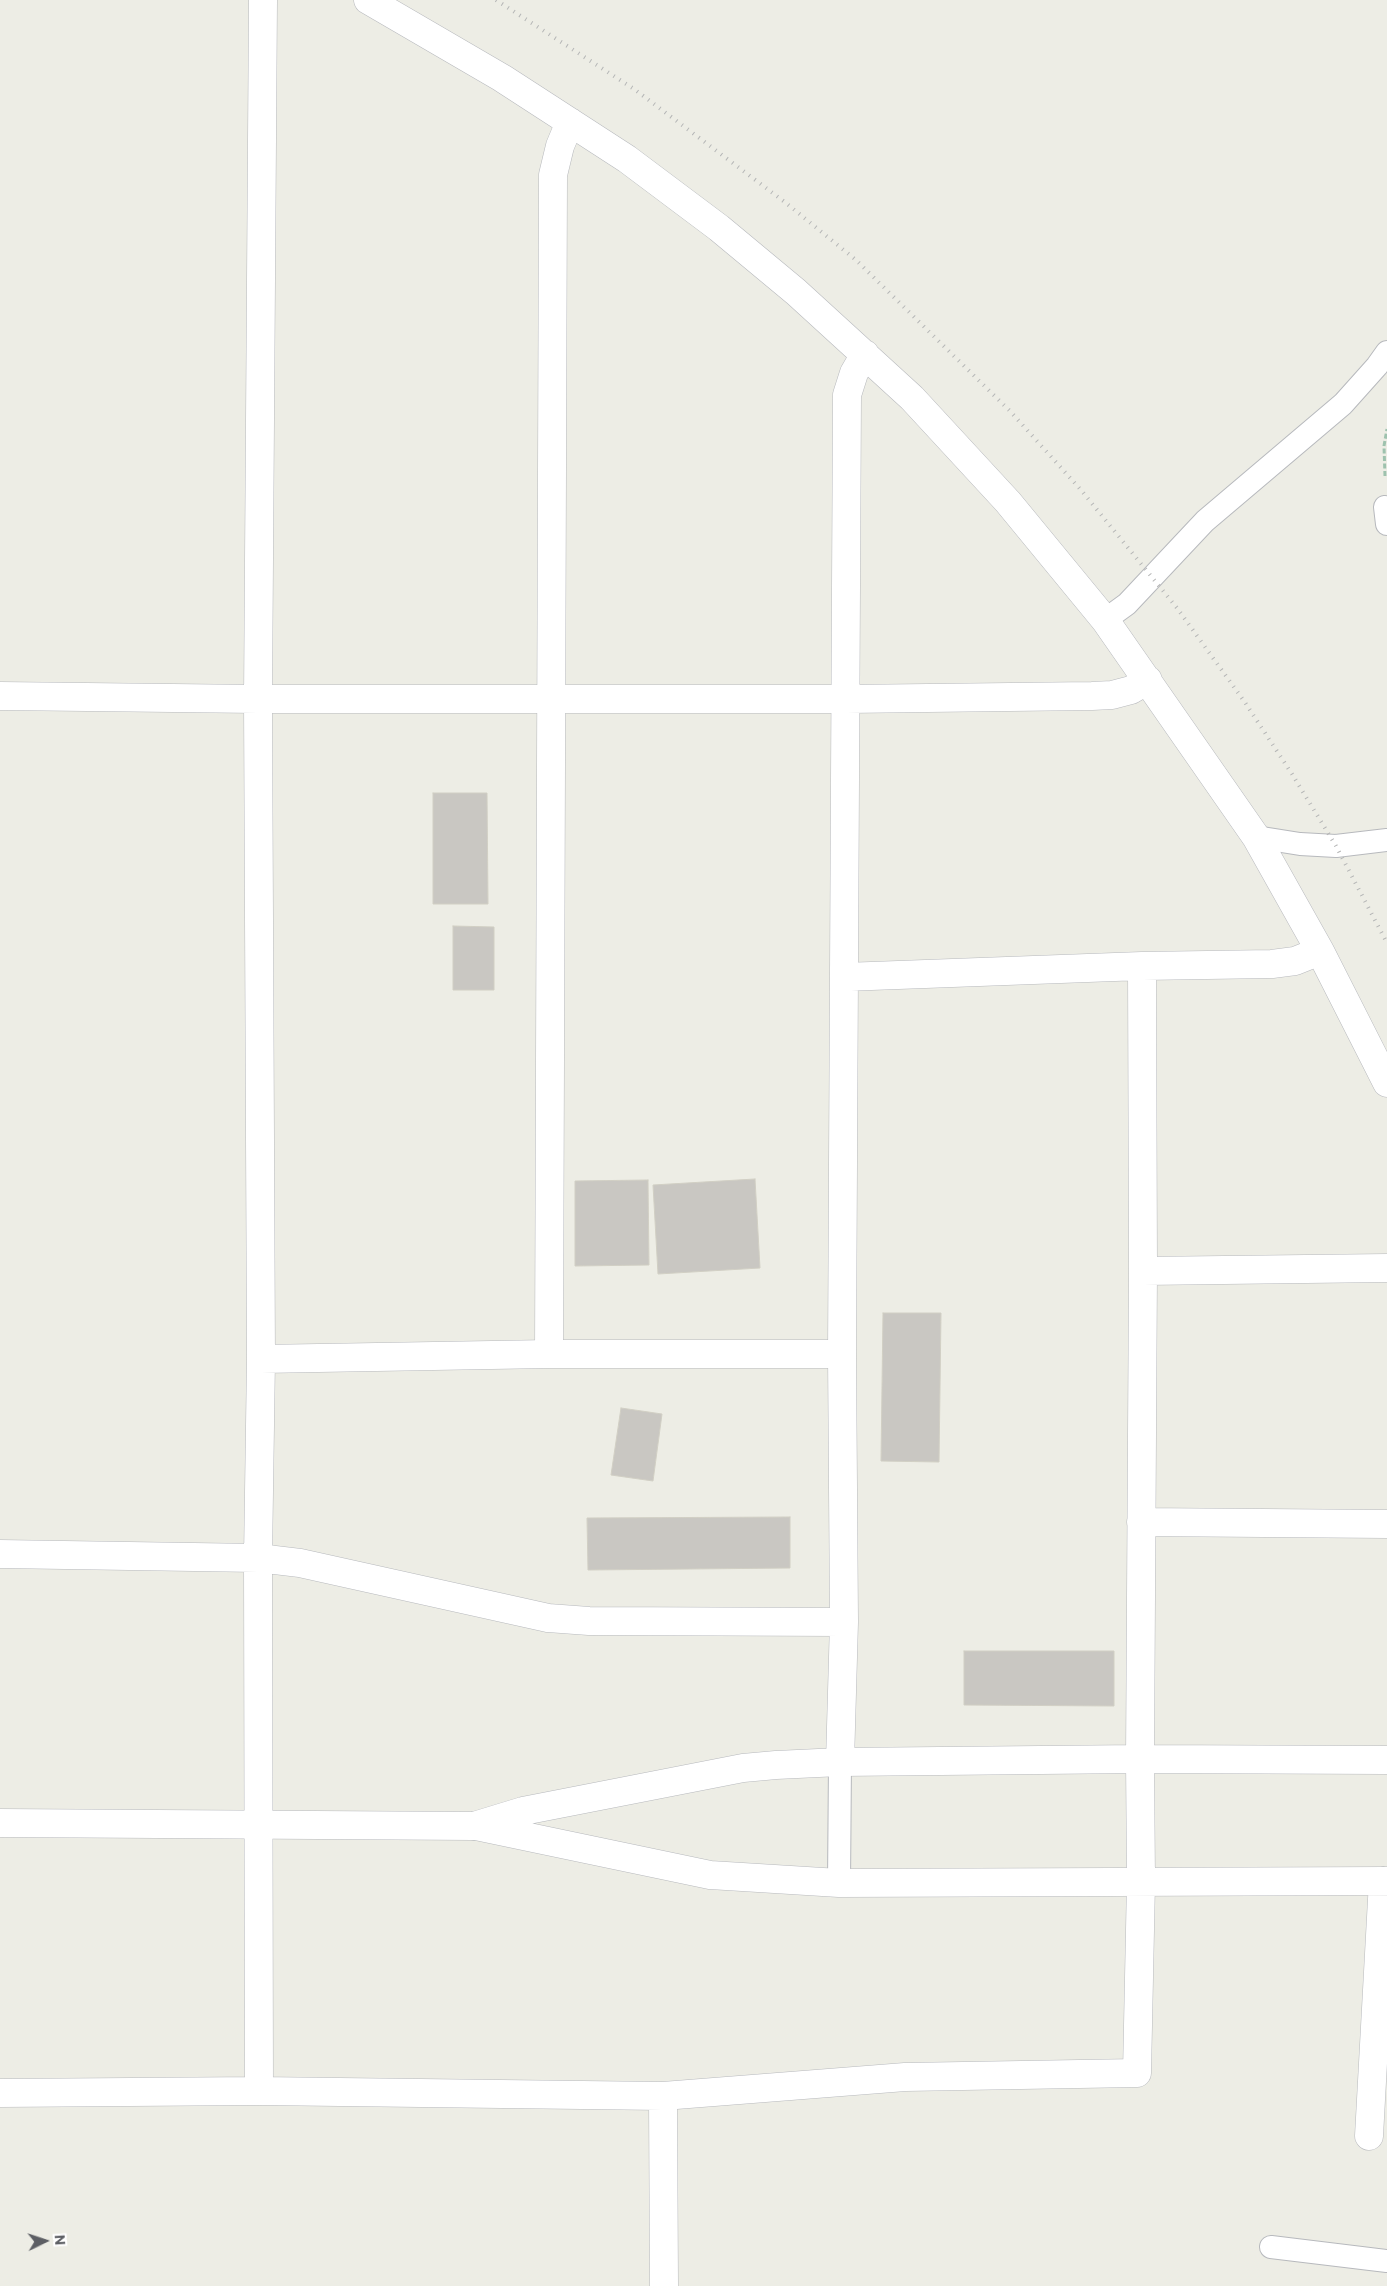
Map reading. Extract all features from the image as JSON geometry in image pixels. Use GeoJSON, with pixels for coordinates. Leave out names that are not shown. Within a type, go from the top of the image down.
{"type":"FeatureCollection","features":[{"type":"Feature","properties":{"kind":"street"},"geometry":{"type":"LineString","coordinates":[[259,2091],[258,1558],[261,1359],[258,699],[263,0]]}},
{"type":"Feature","properties":{"kind":"street"},"geometry":{"type":"LineString","coordinates":[[368,0],[502,78],[628,159],[719,228],[796,292],[912,398],[1008,502],[1105,620],[1148,680],[1256,837],[1320,951],[1387,1084]]}},
{"type":"Feature","properties":{"kind":"street"},"geometry":{"type":"LineString","coordinates":[[549,1354],[553,175],[560,146],[570,122]]}},
{"type":"Feature","properties":{"kind":"street"},"geometry":{"type":"LineString","coordinates":[[840,1762],[844,1622],[842,1354],[847,395],[854,373],[865,354]]}},
{"type":"Feature","properties":{"kind":"street"},"geometry":{"type":"LineString","coordinates":[[0,696],[258,699],[846,699],[1112,695],[1131,690],[1148,680]]}},
{"type":"Feature","properties":{"kind":"street"},"geometry":{"type":"LineString","coordinates":[[844,976],[1142,966],[1272,964],[1295,961],[1320,951]]}},
{"type":"Feature","properties":{"kind":"street"},"geometry":{"type":"LineString","coordinates":[[0,2093],[259,2091],[663,2096],[904,2077],[1138,2073],[1142,1882],[1140,1759],[1143,1271],[1142,966]]}},
{"type":"Feature","properties":{"kind":"street"},"geometry":{"type":"LineString","coordinates":[[1143,1271],[1387,1268]]}},
{"type":"Feature","properties":{"kind":"street"},"geometry":{"type":"LineString","coordinates":[[261,1359],[549,1354],[842,1354]]}},
{"type":"Feature","properties":{"kind":"street"},"geometry":{"type":"LineString","coordinates":[[1141,1522],[1387,1524]]}},
{"type":"Feature","properties":{"kind":"street"},"geometry":{"type":"LineString","coordinates":[[0,1554],[258,1558],[300,1563],[548,1618],[589,1621],[844,1622]]}},
{"type":"Feature","properties":{"kind":"street"},"geometry":{"type":"LineString","coordinates":[[474,1826],[523,1811],[742,1768],[840,1762],[1140,1759],[1387,1760]]}},
{"type":"Feature","properties":{"kind":"street"},"geometry":{"type":"LineString","coordinates":[[0,1823],[259,1823],[474,1826],[710,1875],[840,1883],[1385,1881],[1369,2136]]}},
{"type":"Feature","properties":{"kind":"street"},"geometry":{"type":"LineString","coordinates":[[663,2096],[664,2286]]}},
{"type":"Feature","properties":{"kind":"lane"},"geometry":{"type":"LineString","coordinates":[[1105,620],[1127,604],[1205,521],[1343,404],[1378,366],[1387,352]]}},
{"type":"Feature","properties":{"kind":"lane"},"geometry":{"type":"LineString","coordinates":[[1256,837],[1300,844],[1336,846],[1387,840]]}},
{"type":"Feature","properties":{"kind":"lane"},"geometry":{"type":"LineString","coordinates":[[840,1762],[840,1883]]}},
{"type":"Feature","properties":{"kind":"lane"},"geometry":{"type":"LineString","coordinates":[[1271,2247],[1387,2261]]}},
{"type":"Feature","properties":{"kind":"path"},"geometry":{"type":"LineString","coordinates":[[1386,516],[1384,446],[1387,429]]}},
{"type":"Feature","properties":{"kind":"building"},"geometry":{"type":"Polygon","coordinates":[[[433,793],[487,793],[488,904],[433,904],[433,793]]]}},
{"type":"Feature","properties":{"kind":"building"},"geometry":{"type":"Polygon","coordinates":[[[453,926],[494,927],[494,990],[453,990],[453,926]]]}},
{"type":"Feature","properties":{"kind":"building"},"geometry":{"type":"Polygon","coordinates":[[[755,1179],[760,1268],[658,1274],[653,1185],[755,1179]]]}},
{"type":"Feature","properties":{"kind":"building"},"geometry":{"type":"Polygon","coordinates":[[[648,1180],[649,1265],[575,1266],[575,1181],[648,1180]]]}},
{"type":"Feature","properties":{"kind":"building"},"geometry":{"type":"Polygon","coordinates":[[[883,1313],[941,1313],[939,1462],[881,1461],[883,1313]]]}},
{"type":"Feature","properties":{"kind":"building"},"geometry":{"type":"Polygon","coordinates":[[[621,1408],[662,1414],[653,1481],[611,1475],[621,1408]]]}},
{"type":"Feature","properties":{"kind":"building"},"geometry":{"type":"Polygon","coordinates":[[[790,1517],[790,1568],[588,1570],[587,1518],[790,1517]]]}},
{"type":"Feature","properties":{"kind":"building"},"geometry":{"type":"Polygon","coordinates":[[[964,1651],[1114,1651],[1114,1706],[964,1705],[964,1651]]]}},
{"type":"Feature","properties":{"kind":"railway"},"geometry":{"type":"LineString","coordinates":[[496,0],[634,89],[786,203],[856,260],[1010,411],[1081,490],[1177,608],[1244,701],[1336,846],[1387,943]]}}]}
